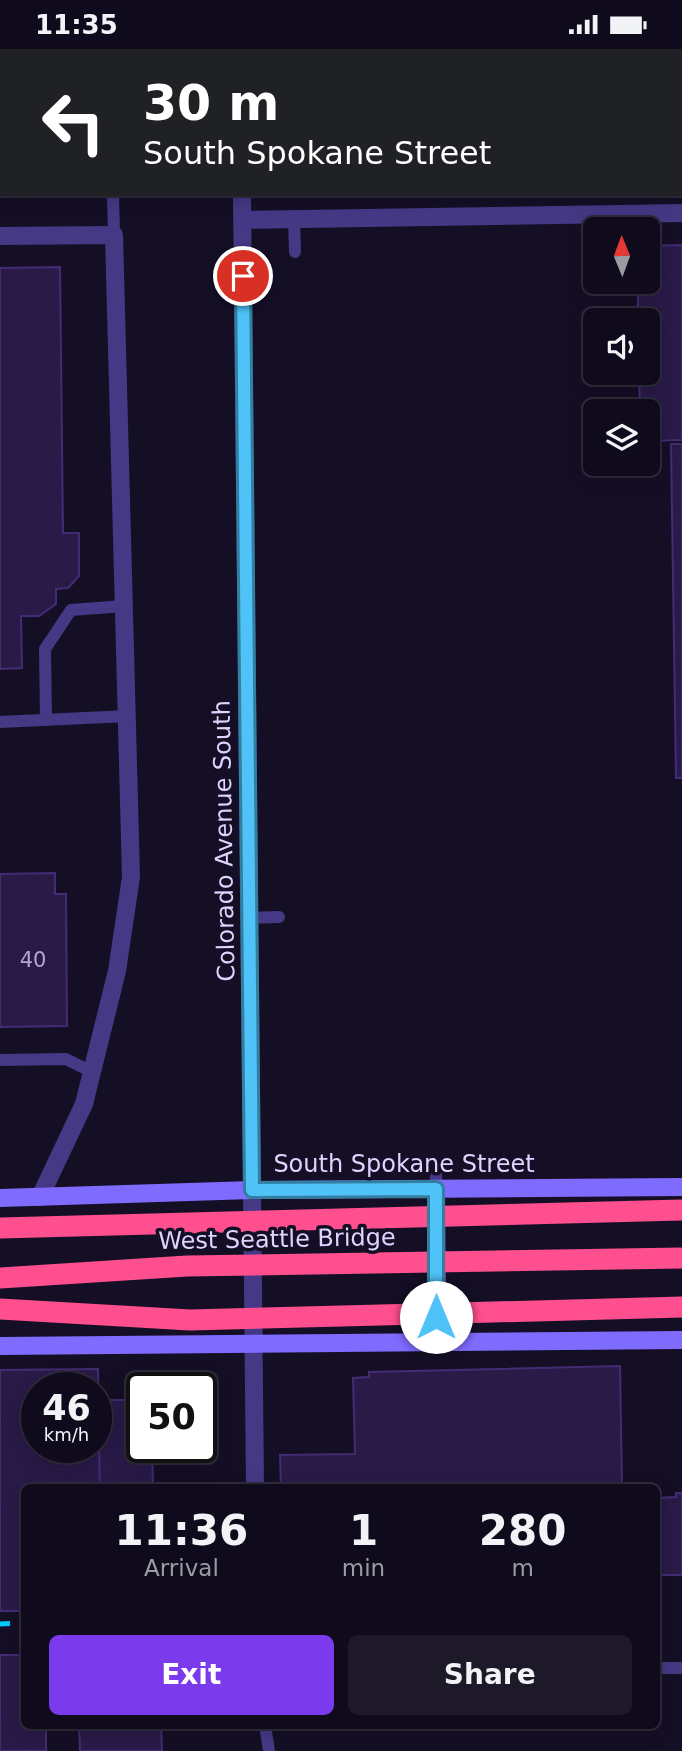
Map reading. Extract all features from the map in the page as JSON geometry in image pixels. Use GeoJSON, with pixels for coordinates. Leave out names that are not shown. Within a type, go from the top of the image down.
{"type":"FeatureCollection","features":[{"type":"Feature","properties":{"kind":"highway","name":"West Seattle Bridge"},"geometry":{"type":"LineString","coordinates":[[0,1228],[682,1210]]}},
{"type":"Feature","properties":{"kind":"highway","name":"West Seattle Bridge"},"geometry":{"type":"LineString","coordinates":[[0,1278],[187,1266],[682,1258]]}},
{"type":"Feature","properties":{"kind":"highway"},"geometry":{"type":"LineString","coordinates":[[0,1310],[190,1320],[682,1307]]}},
{"type":"Feature","properties":{"kind":"main road","name":"South Spokane Street"},"geometry":{"type":"LineString","coordinates":[[0,1198],[252,1190],[682,1187]]}},
{"type":"Feature","properties":{"kind":"main road"},"geometry":{"type":"LineString","coordinates":[[436,1189],[437,1343]]}},
{"type":"Feature","properties":{"kind":"main road"},"geometry":{"type":"LineString","coordinates":[[0,1346],[682,1340]]}},
{"type":"Feature","properties":{"kind":"street","name":"Colorado Avenue South"},"geometry":{"type":"LineString","coordinates":[[242,196],[256,1484]]}},
{"type":"Feature","properties":{"kind":"street"},"geometry":{"type":"LineString","coordinates":[[243,220],[682,213]]}},
{"type":"Feature","properties":{"kind":"street"},"geometry":{"type":"LineString","coordinates":[[0,236],[114,235],[131,877],[117,971],[84,1104],[40,1196]]}},
{"type":"Feature","properties":{"kind":"lane"},"geometry":{"type":"LineString","coordinates":[[113,196],[114,235]]}},
{"type":"Feature","properties":{"kind":"lane"},"geometry":{"type":"LineString","coordinates":[[294,219],[295,253]]}},
{"type":"Feature","properties":{"kind":"lane"},"geometry":{"type":"LineString","coordinates":[[46,720],[45,649],[71,610],[124,606]]}},
{"type":"Feature","properties":{"kind":"lane"},"geometry":{"type":"LineString","coordinates":[[0,722],[128,716]]}},
{"type":"Feature","properties":{"kind":"lane"},"geometry":{"type":"LineString","coordinates":[[250,918],[279,917]]}},
{"type":"Feature","properties":{"kind":"lane"},"geometry":{"type":"LineString","coordinates":[[0,1061],[65,1059],[92,1072]]}},
{"type":"Feature","properties":{"kind":"lane"},"geometry":{"type":"LineString","coordinates":[[436,1163],[436,1189]]}},
{"type":"Feature","properties":{"kind":"lane"},"geometry":{"type":"LineString","coordinates":[[660,1668],[682,1668]]}},
{"type":"Feature","properties":{"kind":"lane"},"geometry":{"type":"LineString","coordinates":[[265,1729],[268,1751]]}},
{"type":"Feature","properties":{"kind":"building"},"geometry":{"type":"Polygon","coordinates":[[[682,245],[682,440],[660,441],[660,399],[640,399],[639,385],[660,385],[660,308],[638,308],[638,294],[660,294],[660,246],[682,245]]]}},
{"type":"Feature","properties":{"kind":"building"},"geometry":{"type":"Polygon","coordinates":[[[60,267],[63,533],[79,533],[79,576],[68,588],[56,589],[56,604],[39,616],[21,616],[22,668],[0,669],[0,268],[60,267]]]}},
{"type":"Feature","properties":{"kind":"building"},"geometry":{"type":"Polygon","coordinates":[[[671,444],[682,444],[682,778],[676,778],[671,444]]]}},
{"type":"Feature","properties":{"kind":"building"},"geometry":{"type":"Polygon","coordinates":[[[55,873],[55,894],[66,894],[67,1026],[0,1027],[0,874],[55,873]]]}},
{"type":"Feature","properties":{"kind":"building"},"geometry":{"type":"Polygon","coordinates":[[[620,1366],[622,1484],[281,1484],[280,1455],[355,1454],[353,1378],[369,1377],[369,1372],[620,1366]]]}},
{"type":"Feature","properties":{"kind":"building"},"geometry":{"type":"Polygon","coordinates":[[[98,1369],[98,1372],[21,1372],[21,1463],[100,1463],[100,1484],[21,1484],[21,1611],[0,1611],[0,1370],[98,1369]]]}},
{"type":"Feature","properties":{"kind":"building"},"geometry":{"type":"Polygon","coordinates":[[[112,1400],[126,1400],[126,1463],[152,1463],[153,1484],[100,1484],[99,1463],[112,1463],[112,1400]]]}},
{"type":"Feature","properties":{"kind":"building"},"geometry":{"type":"Polygon","coordinates":[[[676,1493],[682,1493],[682,1575],[660,1575],[660,1498],[676,1497],[676,1493]]]}},
{"type":"Feature","properties":{"kind":"building"},"geometry":{"type":"Polygon","coordinates":[[[0,1655],[21,1655],[21,1729],[46,1729],[46,1751],[0,1751],[0,1655]]]}},
{"type":"Feature","properties":{"kind":"building"},"geometry":{"type":"Polygon","coordinates":[[[79,1729],[161,1729],[162,1751],[80,1751],[79,1729]]]}},
{"type":"Feature","properties":{"kind":"railway"},"geometry":{"type":"LineString","coordinates":[[0,1624],[21,1623]]}},
{"type":"Feature","properties":{"kind":"route"},"geometry":{"type":"LineString","coordinates":[[243,276],[252,1190],[436,1189],[436,1317]]}}]}
